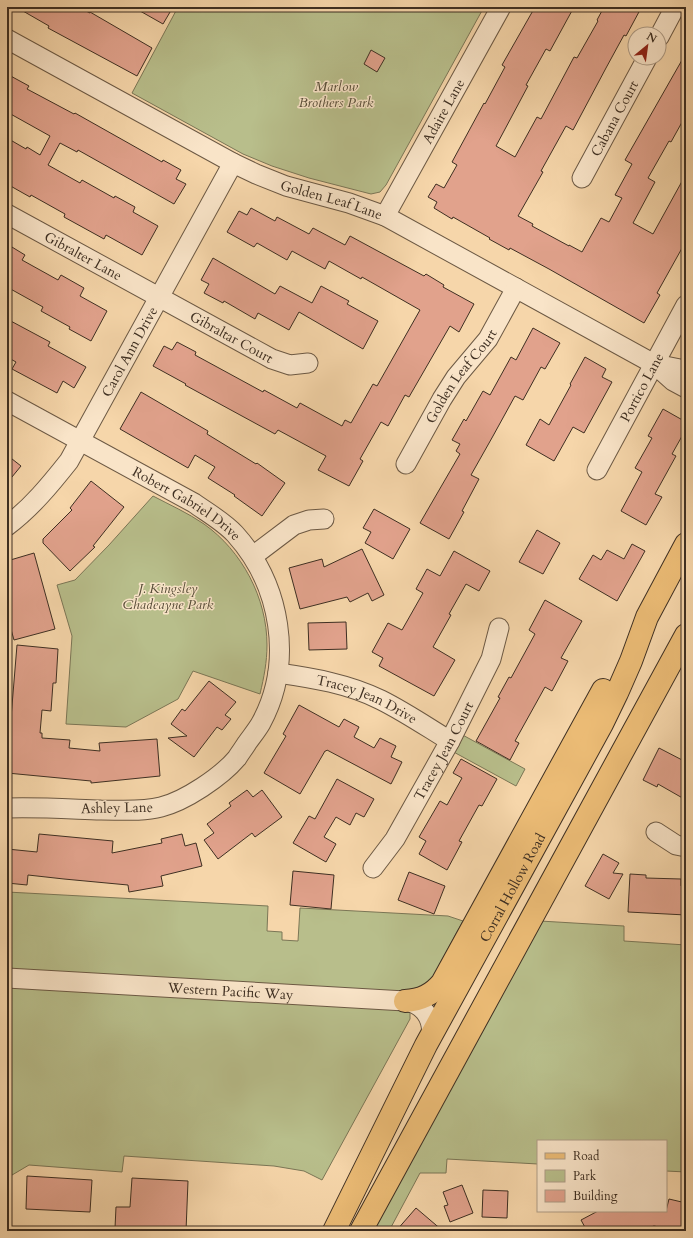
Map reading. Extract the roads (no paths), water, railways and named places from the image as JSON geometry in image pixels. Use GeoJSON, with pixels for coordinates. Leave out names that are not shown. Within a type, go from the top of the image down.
{"type":"FeatureCollection","features":[{"type":"Feature","properties":{"kind":"main road","name":"Corral Hollow Road"},"geometry":{"type":"LineString","coordinates":[[334,1231],[431,1037],[605,718],[631,661],[647,617],[686,544]]}},
{"type":"Feature","properties":{"kind":"main road"},"geometry":{"type":"LineString","coordinates":[[405,1001],[423,998],[431,994],[442,983],[610,676],[647,617]]}},
{"type":"Feature","properties":{"kind":"main road"},"geometry":{"type":"LineString","coordinates":[[361,1231],[686,635]]}},
{"type":"Feature","properties":{"kind":"main road"},"geometry":{"type":"LineString","coordinates":[[408,1083],[412,1091],[418,1095],[426,1098],[434,1097]]}},
{"type":"Feature","properties":{"kind":"street","name":"Adaire Lane"},"geometry":{"type":"LineString","coordinates":[[385,216],[501,7]]}},
{"type":"Feature","properties":{"kind":"street"},"geometry":{"type":"LineString","coordinates":[[665,26],[675,7]]}},
{"type":"Feature","properties":{"kind":"street","name":"Golden Leaf Lane"},"geometry":{"type":"LineString","coordinates":[[7,39],[233,163],[256,174],[286,186],[349,202],[385,216],[654,364],[674,381],[686,388]]}},
{"type":"Feature","properties":{"kind":"street","name":"Cabana Court"},"geometry":{"type":"LineString","coordinates":[[582,178],[643,66]]}},
{"type":"Feature","properties":{"kind":"street","name":"Carol Ann Drive"},"geometry":{"type":"LineString","coordinates":[[7,526],[34,503],[50,486],[69,461],[233,163]]}},
{"type":"Feature","properties":{"kind":"street","name":"Gibralter Lane"},"geometry":{"type":"LineString","coordinates":[[7,214],[159,297]]}},
{"type":"Feature","properties":{"kind":"street","name":"Golden Leaf Court"},"geometry":{"type":"LineString","coordinates":[[406,464],[442,398],[456,376],[488,339],[516,288]]}},
{"type":"Feature","properties":{"kind":"street","name":"Gibraltar Court"},"geometry":{"type":"LineString","coordinates":[[159,297],[272,359],[290,365],[308,363]]}},
{"type":"Feature","properties":{"kind":"street","name":"Portico Lane"},"geometry":{"type":"LineString","coordinates":[[597,470],[686,305]]}},
{"type":"Feature","properties":{"kind":"street","name":"Golden Leaf Lane"},"geometry":{"type":"LineString","coordinates":[[654,364],[680,369],[686,372]]}},
{"type":"Feature","properties":{"kind":"street","name":"Robert Gabriel Drive"},"geometry":{"type":"LineString","coordinates":[[7,401],[194,503],[216,517],[235,534],[253,556],[265,578],[273,599],[278,623],[280,654],[278,673]]}},
{"type":"Feature","properties":{"kind":"street"},"geometry":{"type":"LineString","coordinates":[[253,556],[294,525],[309,520],[324,519]]}},
{"type":"Feature","properties":{"kind":"street","name":"Tracey Jean Court"},"geometry":{"type":"LineString","coordinates":[[373,868],[395,839],[450,741],[492,659],[499,628]]}},
{"type":"Feature","properties":{"kind":"street","name":"Tracey Jean Drive"},"geometry":{"type":"LineString","coordinates":[[278,673],[330,682],[354,689],[381,700],[450,741]]}},
{"type":"Feature","properties":{"kind":"street","name":"Ashley Lane"},"geometry":{"type":"LineString","coordinates":[[7,808],[140,810],[162,807],[185,797],[212,781],[236,759],[261,724],[278,673]]}},
{"type":"Feature","properties":{"kind":"street"},"geometry":{"type":"LineString","coordinates":[[656,832],[676,845],[686,848]]}},
{"type":"Feature","properties":{"kind":"street","name":"Western Pacific Way"},"geometry":{"type":"LineString","coordinates":[[7,978],[405,1001],[417,1004],[426,1013],[431,1024],[431,1037]]}},
{"type":"Feature","properties":{"kind":"park label","name":"Marlow Brothers Park"},"geometry":{"type":"Point","coordinates":[336,94]}},
{"type":"Feature","properties":{"kind":"park label","name":"J. Kingsley Chadeayne Park"},"geometry":{"type":"Point","coordinates":[168,596]}}]}
